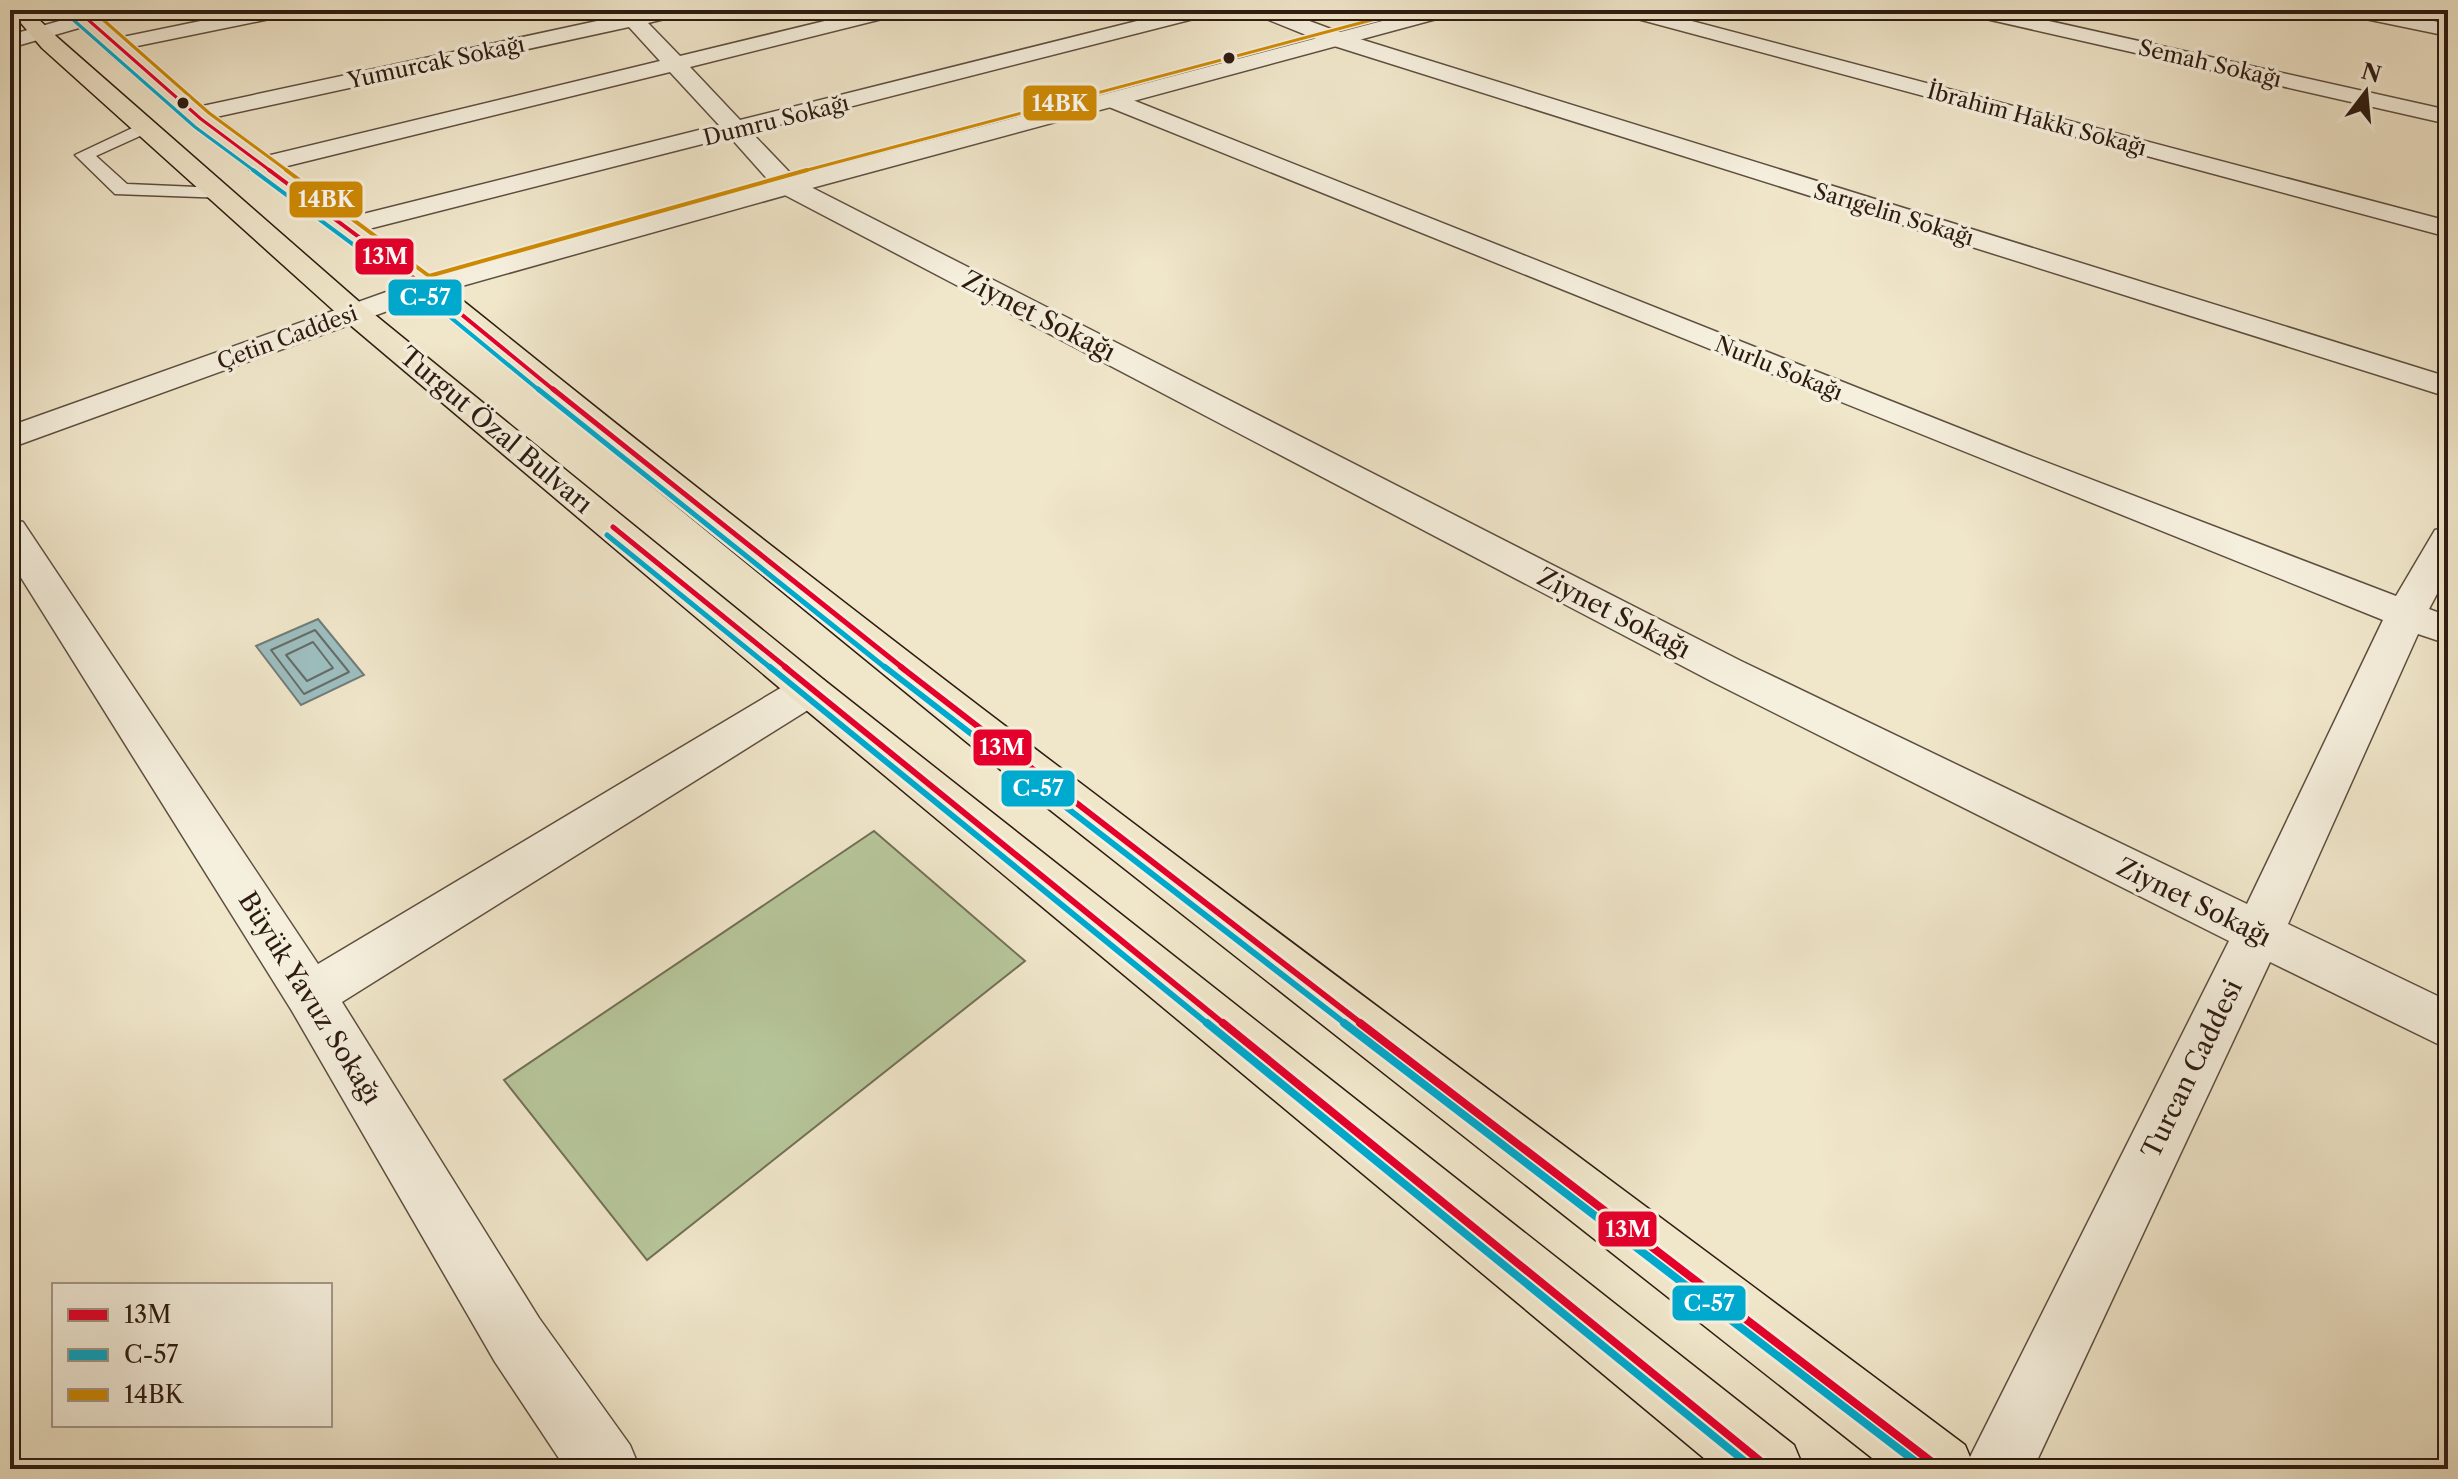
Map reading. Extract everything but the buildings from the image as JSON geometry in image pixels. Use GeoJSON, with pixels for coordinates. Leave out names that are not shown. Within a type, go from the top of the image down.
{"type":"FeatureCollection","features":[{"type":"Feature","properties":{"kind":"main road","name":"Turgut Özal Bulvarı"},"geometry":{"type":"LineString","coordinates":[[18,10],[353,312],[809,690],[1770,1469]]}},
{"type":"Feature","properties":{"kind":"main road"},"geometry":{"type":"LineString","coordinates":[[82,15],[193,115],[427,287],[642,463],[1056,789],[1941,1469]]}},
{"type":"Feature","properties":{"kind":"street"},"geometry":{"type":"LineString","coordinates":[[10,42],[41,33],[82,15],[120,10]]}},
{"type":"Feature","properties":{"kind":"street"},"geometry":{"type":"LineString","coordinates":[[113,45],[284,10]]}},
{"type":"Feature","properties":{"kind":"street","name":"Yumurcak Sokağı"},"geometry":{"type":"LineString","coordinates":[[193,115],[630,15],[678,10]]}},
{"type":"Feature","properties":{"kind":"street"},"geometry":{"type":"LineString","coordinates":[[259,165],[895,10]]}},
{"type":"Feature","properties":{"kind":"street","name":"Dumru Sokağı"},"geometry":{"type":"LineString","coordinates":[[345,227],[1206,10]]}},
{"type":"Feature","properties":{"kind":"street","name":"Sarıgelin Sokağı"},"geometry":{"type":"LineString","coordinates":[[1261,10],[1339,40],[2448,387]]}},
{"type":"Feature","properties":{"kind":"street","name":"Çetin Caddesi"},"geometry":{"type":"LineString","coordinates":[[10,438],[427,287],[788,186],[1448,10]]}},
{"type":"Feature","properties":{"kind":"street","name":"İbrahim Hakkı Sokağı"},"geometry":{"type":"LineString","coordinates":[[1626,10],[2448,229]]}},
{"type":"Feature","properties":{"kind":"street","name":"Semah Sokağı"},"geometry":{"type":"LineString","coordinates":[[1973,10],[2448,117]]}},
{"type":"Feature","properties":{"kind":"street"},"geometry":{"type":"LineString","coordinates":[[2351,10],[2448,30]]}},
{"type":"Feature","properties":{"kind":"street","name":"Ziynet Sokağı"},"geometry":{"type":"LineString","coordinates":[[630,15],[788,186],[1726,671],[2448,1026]]}},
{"type":"Feature","properties":{"kind":"street","name":"Nurlu Sokağı"},"geometry":{"type":"LineString","coordinates":[[1112,100],[2427,623]]}},
{"type":"Feature","properties":{"kind":"street","name":"Büyük Yavuz Sokağı"},"geometry":{"type":"LineString","coordinates":[[10,530],[310,995],[592,1463]]}},
{"type":"Feature","properties":{"kind":"street","name":"Turcan Caddesi"},"geometry":{"type":"LineString","coordinates":[[1998,1469],[2258,934],[2427,623],[2448,538]]}},
{"type":"Feature","properties":{"kind":"street"},"geometry":{"type":"LineString","coordinates":[[310,995],[809,690]]}},
{"type":"Feature","properties":{"kind":"lane"},"geometry":{"type":"LineString","coordinates":[[145,127],[84,155],[122,190],[220,194]]}},
{"type":"Feature","properties":{"kind":"green space"},"geometry":{"type":"Polygon","coordinates":[[[874,831],[1025,961],[647,1260],[504,1080],[874,831]]]}},
{"type":"Feature","properties":{"kind":"water"},"geometry":{"type":"Polygon","coordinates":[[[318,619],[364,675],[301,705],[256,646],[318,619]]]}},
{"type":"Feature","properties":{"kind":"transit line","name":"13M"},"geometry":{"type":"LineString","coordinates":[[77,10],[201,119],[450,305],[706,513],[1056,790],[1941,1469]]}},
{"type":"Feature","properties":{"kind":"transit line","name":"14BK"},"geometry":{"type":"LineString","coordinates":[[92,10],[209,113],[429,276],[785,176],[1409,10]]}},
{"type":"Feature","properties":{"kind":"transit line","name":"C-57"},"geometry":{"type":"LineString","coordinates":[[70,17],[195,127],[444,312],[700,521],[1050,798],[1925,1469]]}},
{"type":"Feature","properties":{"kind":"transit line","name":"13M"},"geometry":{"type":"LineString","coordinates":[[613,527],[1770,1469]]}},
{"type":"Feature","properties":{"kind":"transit line","name":"C-57"},"geometry":{"type":"LineString","coordinates":[[607,535],[1754,1469]]}}]}
